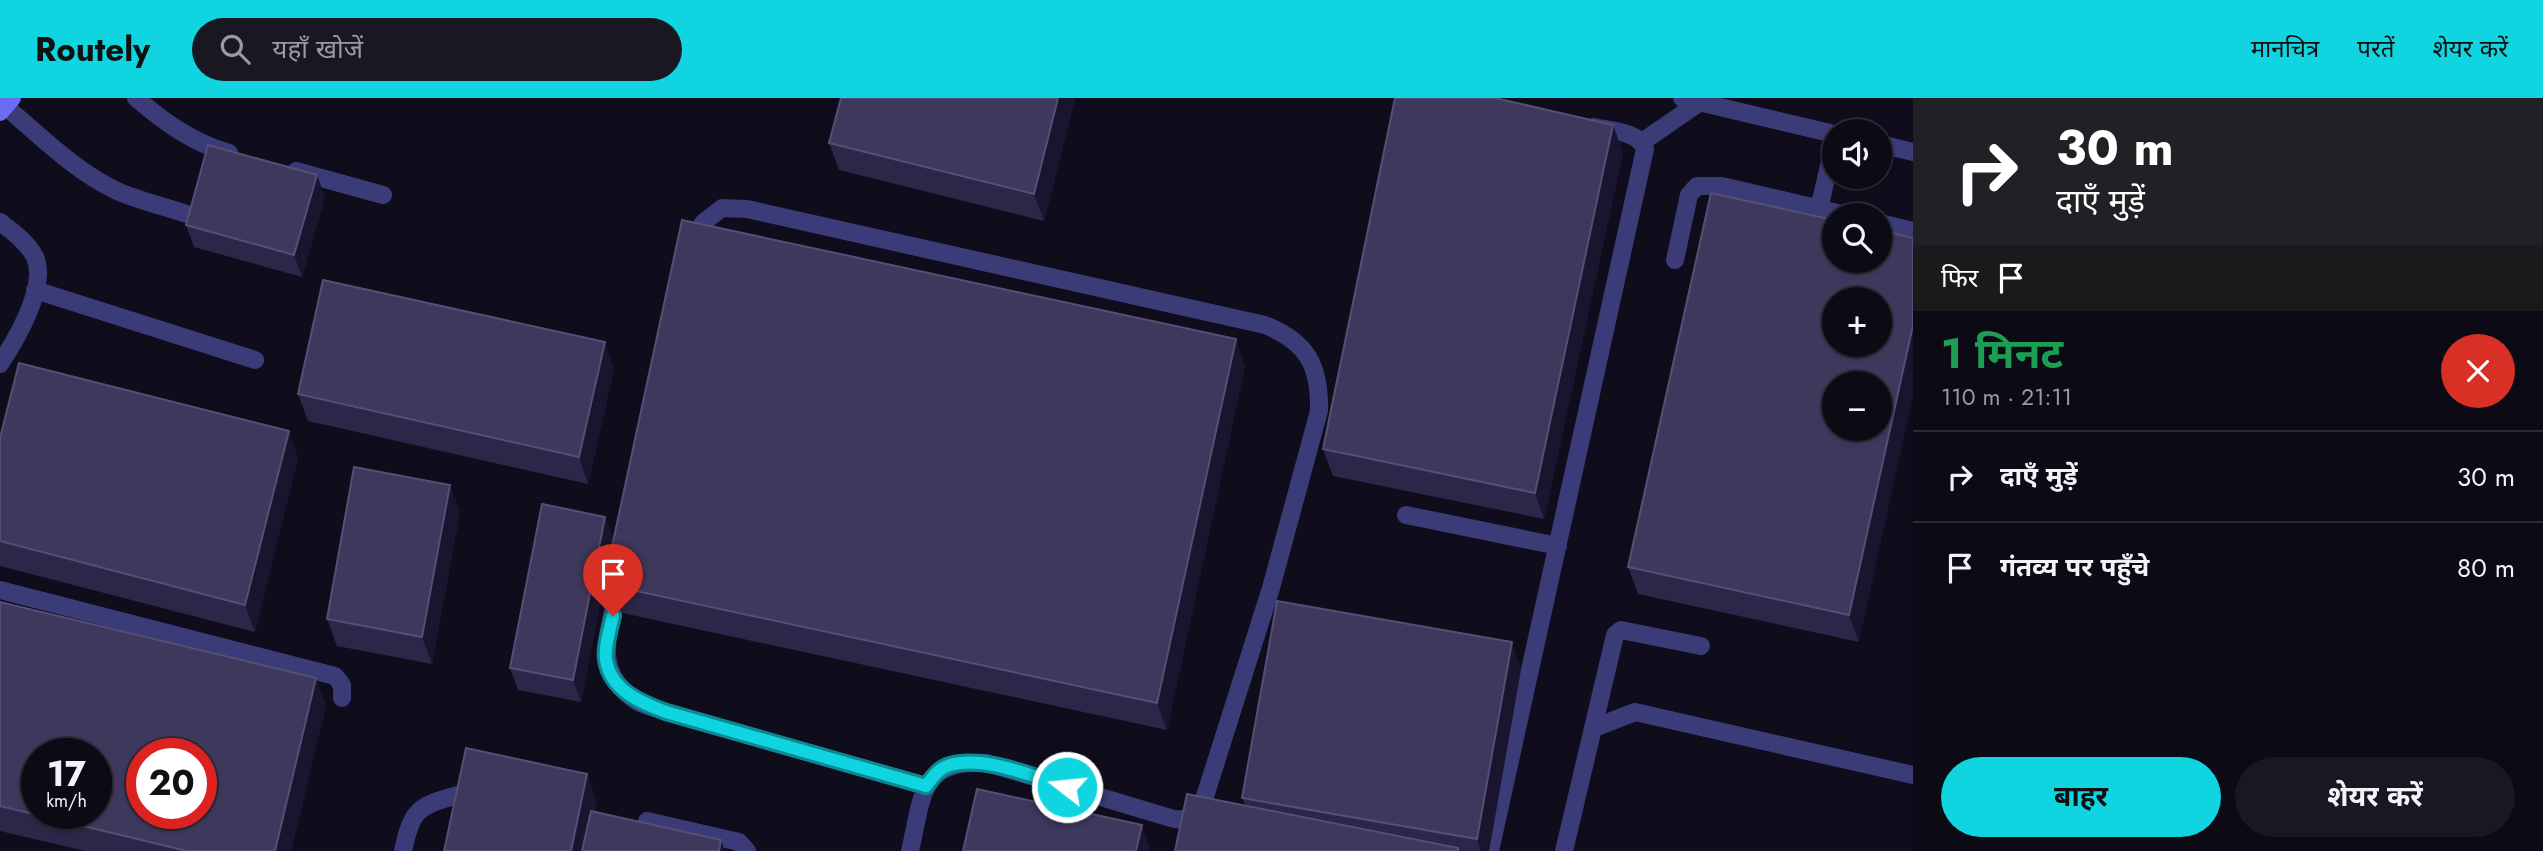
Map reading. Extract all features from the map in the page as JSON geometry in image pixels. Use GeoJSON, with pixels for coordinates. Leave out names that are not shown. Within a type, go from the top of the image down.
{"type":"FeatureCollection","features":[{"type":"Feature","properties":{"kind":"lane"},"geometry":{"type":"LineString","coordinates":[[136,98],[176,129],[206,146],[244,157]]}},
{"type":"Feature","properties":{"kind":"lane"},"geometry":{"type":"LineString","coordinates":[[1642,142],[1691,100],[1822,131]]}},
{"type":"Feature","properties":{"kind":"lane"},"geometry":{"type":"LineString","coordinates":[[6,106],[68,159],[106,185],[190,215]]}},
{"type":"Feature","properties":{"kind":"lane"},"geometry":{"type":"LineString","coordinates":[[1490,851],[1525,665],[1558,546],[1645,149],[1636,136],[1571,122]]}},
{"type":"Feature","properties":{"kind":"lane"},"geometry":{"type":"LineString","coordinates":[[1892,147],[1913,152]]}},
{"type":"Feature","properties":{"kind":"lane"},"geometry":{"type":"LineString","coordinates":[[282,167],[383,195]]}},
{"type":"Feature","properties":{"kind":"lane"},"geometry":{"type":"LineString","coordinates":[[1675,260],[1689,195],[1697,186],[1722,186],[1822,210]]}},
{"type":"Feature","properties":{"kind":"lane"},"geometry":{"type":"LineString","coordinates":[[1819,209],[1824,189]]}},
{"type":"Feature","properties":{"kind":"lane"},"geometry":{"type":"LineString","coordinates":[[683,264],[686,251],[704,222],[722,208],[736,207],[1265,325],[1285,333],[1301,345],[1316,371],[1320,411],[1271,588],[1201,809],[1185,820],[1174,819],[986,764],[967,762],[948,765],[936,773],[926,786],[910,851]]}},
{"type":"Feature","properties":{"kind":"lane"},"geometry":{"type":"LineString","coordinates":[[0,222],[25,242],[36,259],[37,276],[31,309],[16,341],[0,364]]}},
{"type":"Feature","properties":{"kind":"lane"},"geometry":{"type":"LineString","coordinates":[[1892,226],[1913,231]]}},
{"type":"Feature","properties":{"kind":"lane"},"geometry":{"type":"LineString","coordinates":[[34,290],[255,360]]}},
{"type":"Feature","properties":{"kind":"lane"},"geometry":{"type":"LineString","coordinates":[[1406,515],[1558,546]]}},
{"type":"Feature","properties":{"kind":"lane"},"geometry":{"type":"LineString","coordinates":[[622,565],[606,660],[613,680],[636,701],[666,712],[926,786]]}},
{"type":"Feature","properties":{"kind":"lane"},"geometry":{"type":"LineString","coordinates":[[0,590],[335,676],[342,685],[342,698]]}},
{"type":"Feature","properties":{"kind":"lane"},"geometry":{"type":"LineString","coordinates":[[1564,851],[1615,635],[1621,630],[1701,646]]}},
{"type":"Feature","properties":{"kind":"lane"},"geometry":{"type":"LineString","coordinates":[[1594,728],[1635,712],[1913,775]]}},
{"type":"Feature","properties":{"kind":"lane"},"geometry":{"type":"LineString","coordinates":[[403,851],[413,816],[429,803],[458,795]]}},
{"type":"Feature","properties":{"kind":"lane"},"geometry":{"type":"LineString","coordinates":[[647,821],[739,842],[747,851]]}},
{"type":"Feature","properties":{"kind":"building"},"geometry":{"type":"Polygon","coordinates":[[[841,98],[1058,98],[1034,194],[829,143],[841,98]]]}},
{"type":"Feature","properties":{"kind":"building"},"geometry":{"type":"Polygon","coordinates":[[[1395,98],[1495,98],[1613,125],[1535,493],[1323,449],[1395,98]]]}},
{"type":"Feature","properties":{"kind":"building"},"geometry":{"type":"Polygon","coordinates":[[[208,145],[317,175],[294,255],[186,225],[208,145]]]}},
{"type":"Feature","properties":{"kind":"building"},"geometry":{"type":"Polygon","coordinates":[[[1711,193],[1822,217],[1822,273],[1892,273],[1892,233],[1913,238],[1913,325],[1892,420],[1892,371],[1822,371],[1822,441],[1887,441],[1849,615],[1628,567],[1711,193]]]}},
{"type":"Feature","properties":{"kind":"building"},"geometry":{"type":"Polygon","coordinates":[[[682,220],[1236,339],[1157,703],[604,584],[682,220]]]}},
{"type":"Feature","properties":{"kind":"building"},"geometry":{"type":"Polygon","coordinates":[[[323,280],[605,342],[579,457],[298,394],[323,280]]]}},
{"type":"Feature","properties":{"kind":"building"},"geometry":{"type":"Polygon","coordinates":[[[19,363],[289,431],[245,605],[0,541],[0,438],[19,363]]]}},
{"type":"Feature","properties":{"kind":"building"},"geometry":{"type":"Polygon","coordinates":[[[354,467],[450,485],[422,637],[327,619],[354,467]]]}},
{"type":"Feature","properties":{"kind":"building"},"geometry":{"type":"Polygon","coordinates":[[[542,504],[605,517],[573,680],[510,668],[542,504]]]}},
{"type":"Feature","properties":{"kind":"building"},"geometry":{"type":"Polygon","coordinates":[[[1277,601],[1512,642],[1477,839],[1242,798],[1277,601]]]}},
{"type":"Feature","properties":{"kind":"building"},"geometry":{"type":"Polygon","coordinates":[[[0,602],[316,678],[275,851],[187,851],[96,829],[112,829],[112,738],[21,738],[21,811],[0,806],[0,602]]]}},
{"type":"Feature","properties":{"kind":"building"},"geometry":{"type":"Polygon","coordinates":[[[466,748],[587,774],[571,851],[444,851],[466,748]]]}},
{"type":"Feature","properties":{"kind":"building"},"geometry":{"type":"Polygon","coordinates":[[[977,789],[1142,825],[1136,851],[963,851],[977,789]]]}},
{"type":"Feature","properties":{"kind":"building"},"geometry":{"type":"Polygon","coordinates":[[[1187,794],[1458,848],[1458,851],[1175,851],[1187,794]]]}},
{"type":"Feature","properties":{"kind":"building"},"geometry":{"type":"Polygon","coordinates":[[[591,811],[721,840],[719,851],[582,851],[591,811]]]}},
{"type":"Feature","properties":{"kind":"route"},"geometry":{"type":"LineString","coordinates":[[613,616],[606,660],[613,680],[636,701],[666,712],[926,786],[936,773],[948,765],[967,762],[986,764],[1067,787]]}}]}
